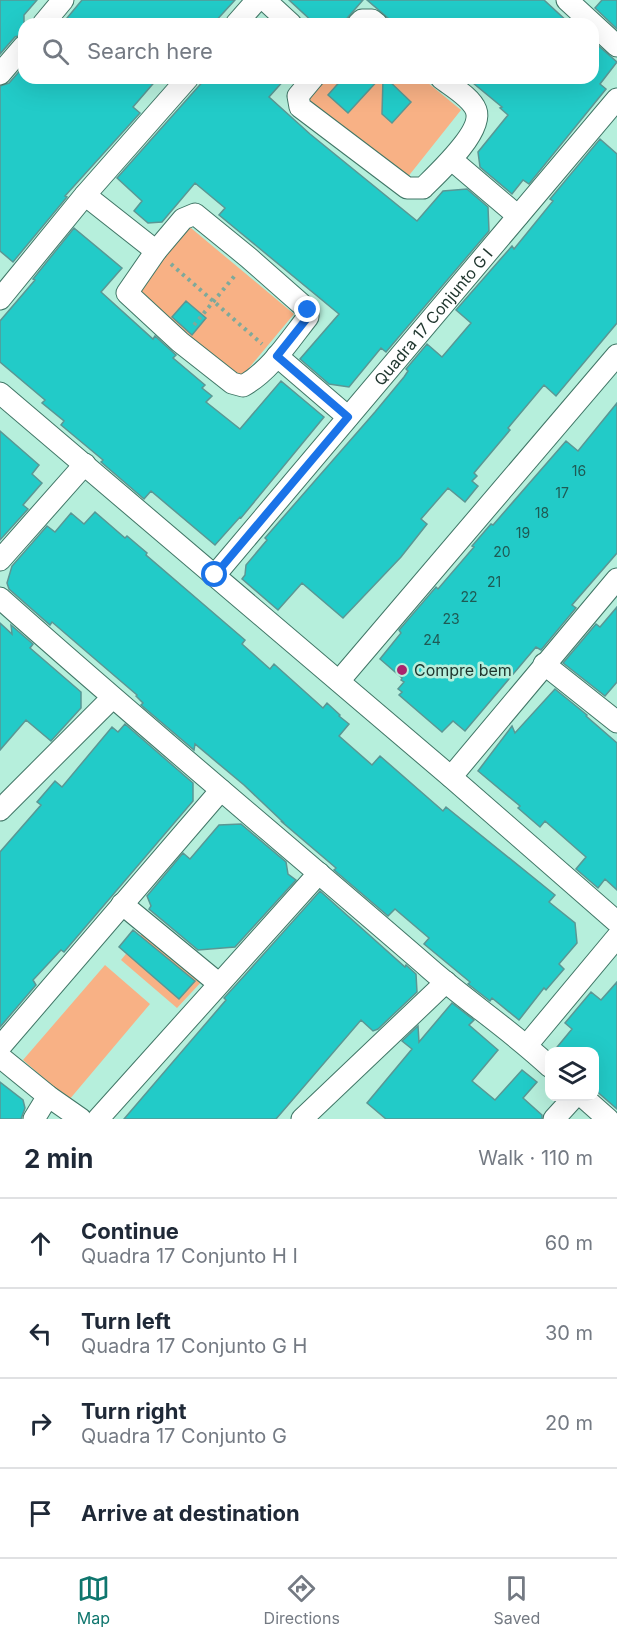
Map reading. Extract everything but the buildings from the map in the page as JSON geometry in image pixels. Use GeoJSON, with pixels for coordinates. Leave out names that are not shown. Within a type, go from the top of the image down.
{"type":"FeatureCollection","features":[{"type":"Feature","properties":{"kind":"street"},"geometry":{"type":"LineString","coordinates":[[48,18],[63,0]]}},
{"type":"Feature","properties":{"kind":"street"},"geometry":{"type":"LineString","coordinates":[[241,18],[257,0]]}},
{"type":"Feature","properties":{"kind":"street"},"geometry":{"type":"LineString","coordinates":[[265,0],[284,18]]}},
{"type":"Feature","properties":{"kind":"street"},"geometry":{"type":"LineString","coordinates":[[575,3],[590,18]]}},
{"type":"Feature","properties":{"kind":"street"},"geometry":{"type":"LineString","coordinates":[[599,28],[617,46]]}},
{"type":"Feature","properties":{"kind":"street"},"geometry":{"type":"LineString","coordinates":[[0,74],[18,53]]}},
{"type":"Feature","properties":{"kind":"street"},"geometry":{"type":"LineString","coordinates":[[0,299],[85,195],[183,84]]}},
{"type":"Feature","properties":{"kind":"street"},"geometry":{"type":"LineString","coordinates":[[308,84],[298,96],[300,107],[407,188],[423,188],[452,160],[476,124],[476,110],[468,100],[448,84]]}},
{"type":"Feature","properties":{"kind":"street","name":"Quadra 17 Conjunto G I"},"geometry":{"type":"LineString","coordinates":[[215,575],[617,99]]}},
{"type":"Feature","properties":{"kind":"street"},"geometry":{"type":"LineString","coordinates":[[452,160],[518,216]]}},
{"type":"Feature","properties":{"kind":"street"},"geometry":{"type":"LineString","coordinates":[[85,195],[156,251]]}},
{"type":"Feature","properties":{"kind":"street"},"geometry":{"type":"LineString","coordinates":[[195,214],[308,310],[308,317],[256,379],[243,386],[232,383],[180,342],[127,293],[156,251],[183,219],[195,214]]}},
{"type":"Feature","properties":{"kind":"street"},"geometry":{"type":"LineString","coordinates":[[339,681],[617,355]]}},
{"type":"Feature","properties":{"kind":"street"},"geometry":{"type":"LineString","coordinates":[[277,356],[348,417]]}},
{"type":"Feature","properties":{"kind":"street"},"geometry":{"type":"LineString","coordinates":[[0,393],[451,777],[617,922]]}},
{"type":"Feature","properties":{"kind":"street"},"geometry":{"type":"LineString","coordinates":[[0,560],[85,464]]}},
{"type":"Feature","properties":{"kind":"street"},"geometry":{"type":"LineString","coordinates":[[451,777],[617,579]]}},
{"type":"Feature","properties":{"kind":"street"},"geometry":{"type":"LineString","coordinates":[[0,598],[112,699],[545,1063]]}},
{"type":"Feature","properties":{"kind":"street"},"geometry":{"type":"LineString","coordinates":[[544,664],[617,722]]}},
{"type":"Feature","properties":{"kind":"street"},"geometry":{"type":"LineString","coordinates":[[0,810],[112,699]]}},
{"type":"Feature","properties":{"kind":"street"},"geometry":{"type":"LineString","coordinates":[[0,1047],[221,790]]}},
{"type":"Feature","properties":{"kind":"street"},"geometry":{"type":"LineString","coordinates":[[98,1119],[319,873]]}},
{"type":"Feature","properties":{"kind":"street"},"geometry":{"type":"LineString","coordinates":[[122,904],[218,983]]}},
{"type":"Feature","properties":{"kind":"street"},"geometry":{"type":"LineString","coordinates":[[526,1045],[617,937]]}},
{"type":"Feature","properties":{"kind":"street"},"geometry":{"type":"LineString","coordinates":[[302,1119],[446,982]]}},
{"type":"Feature","properties":{"kind":"street"},"geometry":{"type":"LineString","coordinates":[[0,1057],[81,1119]]}},
{"type":"Feature","properties":{"kind":"street"},"geometry":{"type":"LineString","coordinates":[[34,1119],[48,1096]]}},
{"type":"Feature","properties":{"kind":"street"},"geometry":{"type":"LineString","coordinates":[[554,1119],[570,1101]]}},
{"type":"Feature","properties":{"kind":"street"},"geometry":{"type":"LineString","coordinates":[[588,1101],[608,1119]]}},
{"type":"Feature","properties":{"kind":"path"},"geometry":{"type":"LineString","coordinates":[[156,251],[212,302],[277,356]]}},
{"type":"Feature","properties":{"kind":"path"},"geometry":{"type":"LineString","coordinates":[[180,342],[249,258]]}},
{"type":"Feature","properties":{"kind":"shaded area"},"geometry":{"type":"Polygon","coordinates":[[[313,84],[429,84],[461,110],[403,183],[301,100],[313,84]]]}},
{"type":"Feature","properties":{"kind":"shaded area"},"geometry":{"type":"Polygon","coordinates":[[[179,218],[294,314],[239,380],[126,286],[179,218]]]}},
{"type":"Feature","properties":{"kind":"shaded area"},"geometry":{"type":"Polygon","coordinates":[[[146,929],[204,979],[177,1008],[121,960],[146,929]]]}},
{"type":"Feature","properties":{"kind":"shaded area"},"geometry":{"type":"Polygon","coordinates":[[[105,965],[150,1004],[69,1100],[23,1060],[105,965]]]}},
{"type":"Feature","properties":{"kind":"place","name":"Compre bem"},"geometry":{"type":"Point","coordinates":[402,670]}},
{"type":"Feature","properties":{"kind":"route"},"geometry":{"type":"LineString","coordinates":[[215,575],[348,417],[277,356],[308,317],[308,310]]}}]}
